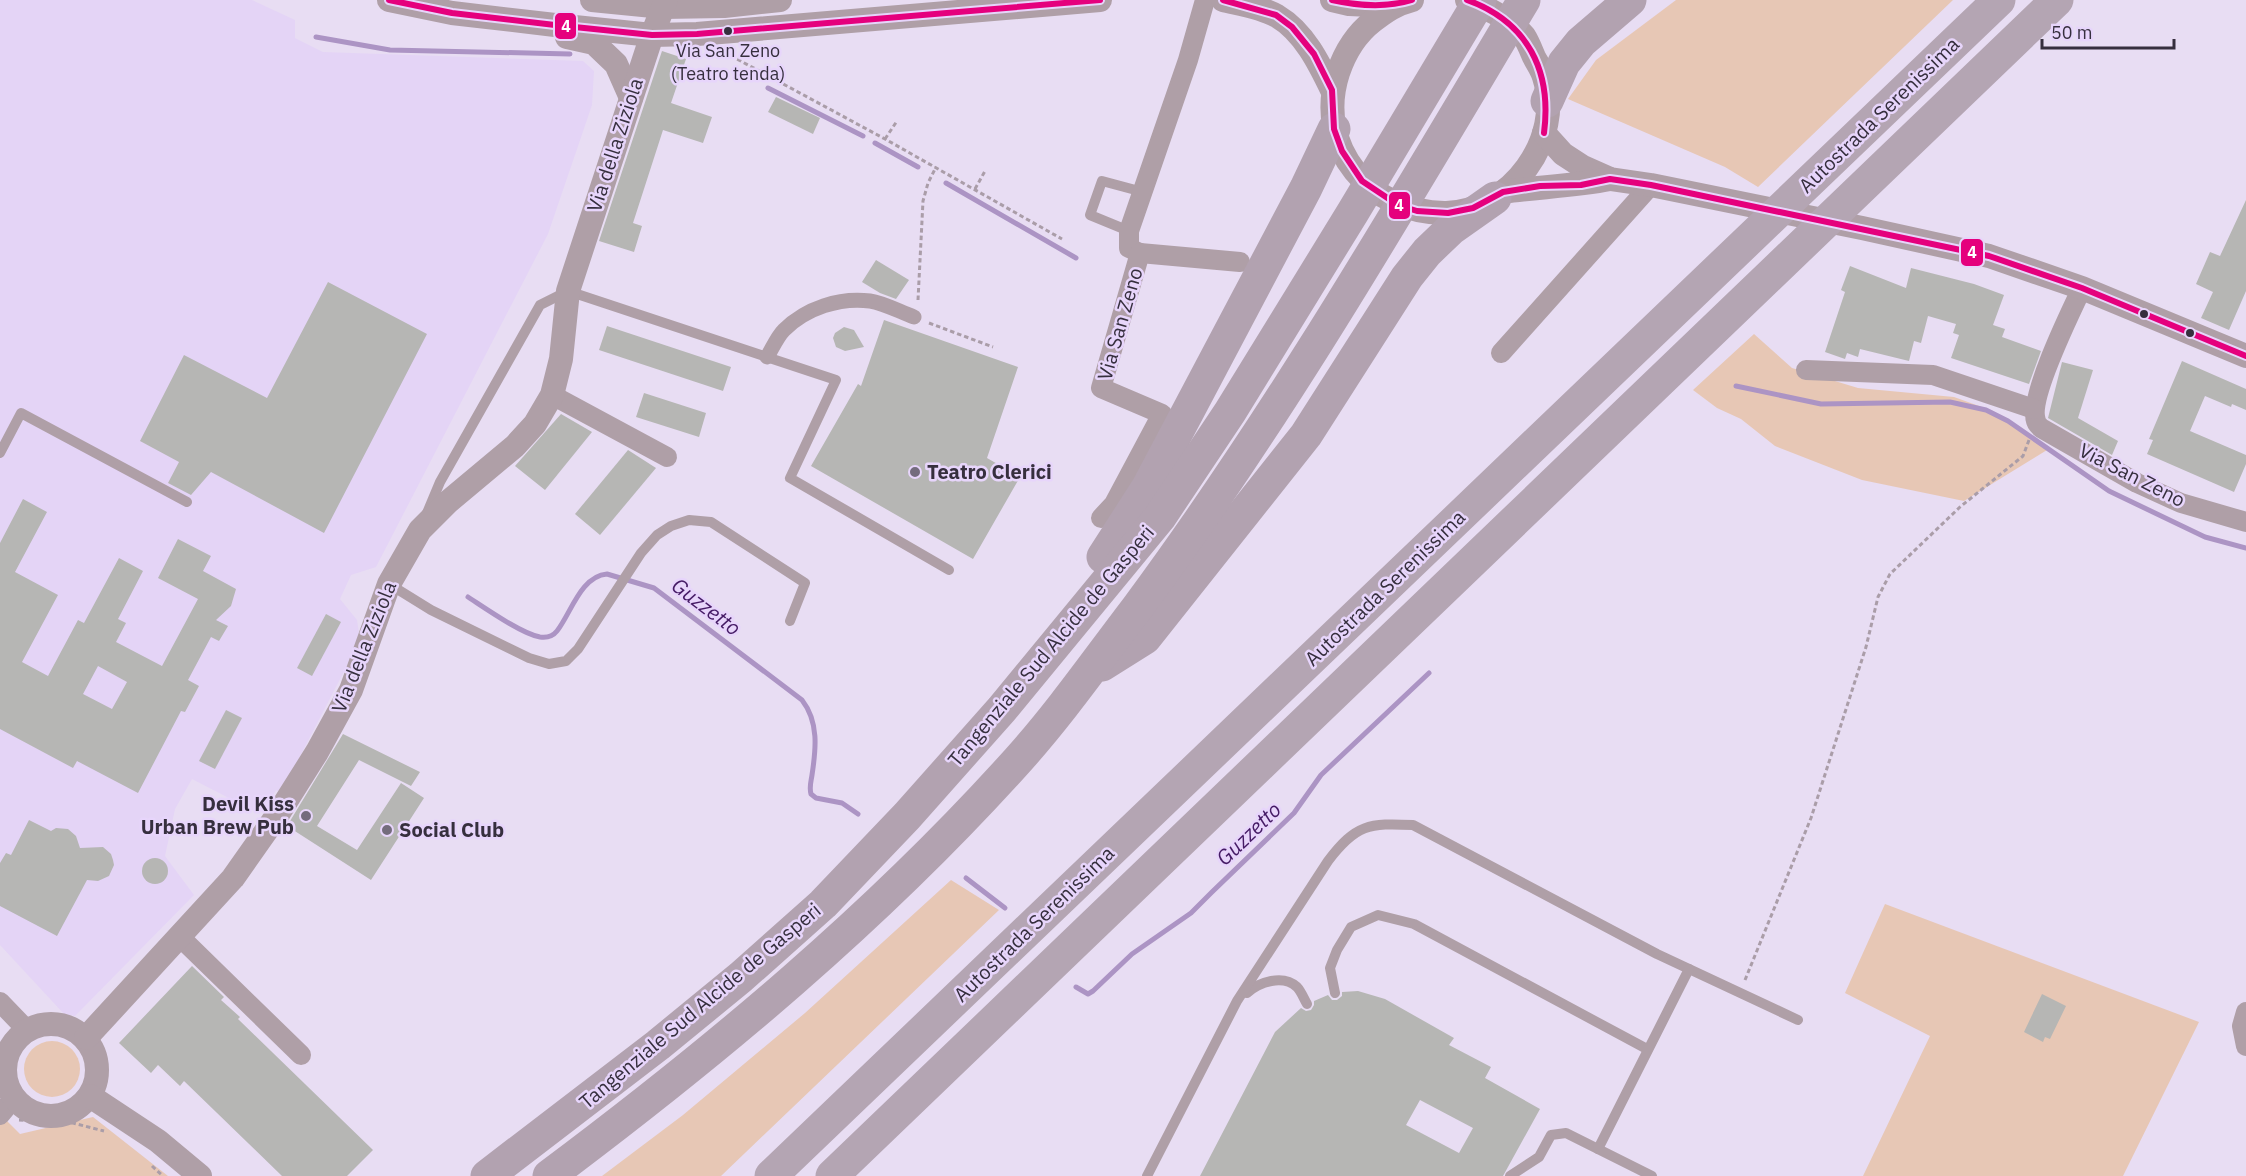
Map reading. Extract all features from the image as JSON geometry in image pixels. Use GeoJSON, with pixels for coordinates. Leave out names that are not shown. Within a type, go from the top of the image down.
{"type":"FeatureCollection","features":[{"type":"Feature","properties":{"kind":"highway","name":"Tangenziale Sud Alcide de Gasperi"},"geometry":{"type":"LineString","coordinates":[[487,1176],[658,1045],[741,977],[823,904],[930,789],[1042,661],[1160,517],[1230,412],[1480,0]]}},
{"type":"Feature","properties":{"kind":"highway","name":"Tangenziale Sud Alcide de Gasperi"},"geometry":{"type":"LineString","coordinates":[[549,1176],[685,1072],[767,1003],[884,897],[927,857],[1019,758],[1091,672],[1187,541],[1261,432],[1387,229],[1524,0]]}},
{"type":"Feature","properties":{"kind":"highway"},"geometry":{"type":"LineString","coordinates":[[1546,117],[1564,63],[1581,42],[1630,0]]}},
{"type":"Feature","properties":{"kind":"highway","name":"Autostrada Serenissima"},"geometry":{"type":"LineString","coordinates":[[771,1176],[1999,0]]}},
{"type":"Feature","properties":{"kind":"highway","name":"Autostrada Serenissima"},"geometry":{"type":"LineString","coordinates":[[832,1176],[2057,0]]}},
{"type":"Feature","properties":{"kind":"highway"},"geometry":{"type":"LineString","coordinates":[[1042,661],[1057,627],[1148,487],[1306,188],[1334,129]]}},
{"type":"Feature","properties":{"kind":"highway"},"geometry":{"type":"LineString","coordinates":[[1091,672],[1145,638],[1306,435],[1407,277],[1426,252],[1451,230],[1499,195]]}},
{"type":"Feature","properties":{"kind":"street"},"geometry":{"type":"LineString","coordinates":[[389,0],[452,12],[652,35],[698,34],[1100,0]]}},
{"type":"Feature","properties":{"kind":"street"},"geometry":{"type":"LineString","coordinates":[[592,0],[724,6],[760,1]]}},
{"type":"Feature","properties":{"kind":"street"},"geometry":{"type":"LineString","coordinates":[[1129,231],[1188,60],[1205,0]]}},
{"type":"Feature","properties":{"kind":"street"},"geometry":{"type":"LineString","coordinates":[[1223,0],[1276,15],[1292,27],[1314,54],[1332,90]]}},
{"type":"Feature","properties":{"kind":"street"},"geometry":{"type":"LineString","coordinates":[[1332,0],[1349,4],[1402,3]]}},
{"type":"Feature","properties":{"kind":"street"},"geometry":{"type":"LineString","coordinates":[[1402,3],[1361,30],[1344,56],[1332,90],[1334,129],[1342,151],[1362,181],[1398,205],[1417,211],[1448,213],[1473,208],[1499,195],[1520,177],[1534,158],[1546,117],[1544,77],[1524,36],[1492,10],[1467,0]]}},
{"type":"Feature","properties":{"kind":"street","name":"Via della Ziziola"},"geometry":{"type":"LineString","coordinates":[[86,1038],[234,878],[317,752],[351,690],[389,584],[420,530],[448,502],[515,446],[535,424],[552,395],[561,359],[568,291],[652,35],[665,4]]}},
{"type":"Feature","properties":{"kind":"street"},"geometry":{"type":"LineString","coordinates":[[493,17],[519,30],[594,42],[616,64],[631,98]]}},
{"type":"Feature","properties":{"kind":"street"},"geometry":{"type":"LineString","coordinates":[[1546,117],[1563,154],[1583,167],[1610,179],[1651,185],[1958,249],[2038,271],[2246,356]]}},
{"type":"Feature","properties":{"kind":"street"},"geometry":{"type":"LineString","coordinates":[[1499,195],[1540,186],[1581,185],[1610,179]]}},
{"type":"Feature","properties":{"kind":"street"},"geometry":{"type":"LineString","coordinates":[[1501,353],[1651,185]]}},
{"type":"Feature","properties":{"kind":"street","name":"Via San Zeno"},"geometry":{"type":"LineString","coordinates":[[1129,231],[1129,248],[1140,254],[1239,262]]}},
{"type":"Feature","properties":{"kind":"street","name":"Via San Zeno"},"geometry":{"type":"LineString","coordinates":[[1101,518],[1114,504],[1162,414],[1101,388],[1140,254]]}},
{"type":"Feature","properties":{"kind":"street"},"geometry":{"type":"LineString","coordinates":[[2035,415],[2050,358],[2082,288]]}},
{"type":"Feature","properties":{"kind":"street"},"geometry":{"type":"LineString","coordinates":[[767,357],[783,331],[804,314],[849,300],[872,301],[914,317]]}},
{"type":"Feature","properties":{"kind":"street","name":"Via San Zeno"},"geometry":{"type":"LineString","coordinates":[[1806,370],[1933,375],[2035,415],[2041,428],[2137,483],[2181,502],[2246,522]]}},
{"type":"Feature","properties":{"kind":"street"},"geometry":{"type":"LineString","coordinates":[[552,395],[667,457]]}},
{"type":"Feature","properties":{"kind":"street"},"geometry":{"type":"LineString","coordinates":[[180,937],[301,1055]]}},
{"type":"Feature","properties":{"kind":"street"},"geometry":{"type":"LineString","coordinates":[[0,1002],[27,1030]]}},
{"type":"Feature","properties":{"kind":"street"},"geometry":{"type":"LineString","coordinates":[[2246,1012],[2242,1026],[2246,1046]]}},
{"type":"Feature","properties":{"kind":"street"},"geometry":{"type":"LineString","coordinates":[[39,1024],[58,1024],[76,1030],[86,1038],[97,1060],[97,1079],[90,1096],[78,1108],[62,1116],[44,1116],[27,1110],[6,1108],[8,1087],[5,1061],[13,1043],[27,1030],[39,1024]]}},
{"type":"Feature","properties":{"kind":"street"},"geometry":{"type":"LineString","coordinates":[[90,1096],[158,1140],[200,1176]]}},
{"type":"Feature","properties":{"kind":"lane"},"geometry":{"type":"LineString","coordinates":[[1129,231],[1090,215],[1102,181],[1143,192]]}},
{"type":"Feature","properties":{"kind":"lane"},"geometry":{"type":"LineString","coordinates":[[568,291],[836,380],[790,478],[949,570]]}},
{"type":"Feature","properties":{"kind":"lane","name":"Via della Ziziola"},"geometry":{"type":"LineString","coordinates":[[420,530],[440,482],[540,305],[568,291]]}},
{"type":"Feature","properties":{"kind":"lane"},"geometry":{"type":"LineString","coordinates":[[0,453],[21,413],[187,502]]}},
{"type":"Feature","properties":{"kind":"lane"},"geometry":{"type":"LineString","coordinates":[[389,584],[431,610],[528,658],[549,664],[566,661],[578,650],[641,553],[657,535],[671,526],[689,520],[711,522],[805,583],[790,621]]}},
{"type":"Feature","properties":{"kind":"lane"},"geometry":{"type":"LineString","coordinates":[[1147,1176],[1238,1001],[1328,861],[1342,842],[1357,830],[1378,823],[1413,825],[1689,969],[1798,1020]]}},
{"type":"Feature","properties":{"kind":"lane"},"geometry":{"type":"LineString","coordinates":[[1335,993],[1330,968],[1337,950],[1351,927],[1378,915],[1414,924],[1647,1049]]}},
{"type":"Feature","properties":{"kind":"lane"},"geometry":{"type":"LineString","coordinates":[[1598,1149],[1689,969]]}},
{"type":"Feature","properties":{"kind":"lane"},"geometry":{"type":"LineString","coordinates":[[1238,1001],[1256,985],[1273,981],[1287,982],[1297,987],[1307,1004]]}},
{"type":"Feature","properties":{"kind":"lane"},"geometry":{"type":"LineString","coordinates":[[1510,1176],[1539,1157],[1551,1135],[1566,1133],[1652,1176]]}},
{"type":"Feature","properties":{"kind":"path"},"geometry":{"type":"LineString","coordinates":[[698,34],[726,54],[936,167],[1062,239]]}},
{"type":"Feature","properties":{"kind":"path"},"geometry":{"type":"LineString","coordinates":[[885,139],[897,121]]}},
{"type":"Feature","properties":{"kind":"path"},"geometry":{"type":"LineString","coordinates":[[936,167],[923,201],[920,222],[919,296],[914,317],[993,347]]}},
{"type":"Feature","properties":{"kind":"path"},"geometry":{"type":"LineString","coordinates":[[975,189],[985,171]]}},
{"type":"Feature","properties":{"kind":"path"},"geometry":{"type":"LineString","coordinates":[[1740,993],[1811,818],[1866,647],[1878,597],[1890,574],[1914,549],[1960,507],[2023,456],[2035,415]]}},
{"type":"Feature","properties":{"kind":"path"},"geometry":{"type":"LineString","coordinates":[[6,1108],[14,1120],[73,1123],[104,1131]]}},
{"type":"Feature","properties":{"kind":"path"},"geometry":{"type":"LineString","coordinates":[[150,1163],[163,1176]]}},
{"type":"Feature","properties":{"kind":"shaded area"},"geometry":{"type":"Polygon","coordinates":[[[0,0],[252,0],[295,20],[295,38],[323,52],[583,61],[594,71],[592,105],[548,234],[376,567],[351,575],[340,599],[357,620],[359,633],[351,658],[281,793],[276,790],[269,802],[266,801],[258,813],[192,779],[175,809],[165,856],[194,895],[75,1016],[64,1014],[0,945],[0,0]]]}},
{"type":"Feature","properties":{"kind":"shaded area"},"geometry":{"type":"Polygon","coordinates":[[[1676,0],[1953,0],[1758,187],[1725,167],[1568,99],[1596,60],[1676,0]]]}},
{"type":"Feature","properties":{"kind":"shaded area"},"geometry":{"type":"Polygon","coordinates":[[[1754,334],[1792,368],[1858,388],[1954,397],[1993,411],[2047,450],[1964,501],[1862,480],[1775,446],[1741,419],[1717,408],[1693,390],[1754,334]]]}},
{"type":"Feature","properties":{"kind":"shaded area"},"geometry":{"type":"Polygon","coordinates":[[[951,880],[999,910],[721,1176],[602,1176],[683,1115],[805,1013],[951,880]]]}},
{"type":"Feature","properties":{"kind":"shaded area"},"geometry":{"type":"Polygon","coordinates":[[[1885,904],[2199,1022],[2123,1176],[1863,1176],[1930,1036],[1845,993],[1885,904]]]}},
{"type":"Feature","properties":{"kind":"shaded area"},"geometry":{"type":"Polygon","coordinates":[[[52,1041],[63,1043],[72,1049],[78,1058],[80,1069],[78,1080],[72,1089],[63,1095],[52,1097],[41,1095],[32,1089],[26,1080],[24,1069],[26,1058],[32,1049],[41,1043],[52,1041]]]}},
{"type":"Feature","properties":{"kind":"shaded area"},"geometry":{"type":"Polygon","coordinates":[[[0,1114],[20,1134],[93,1117],[168,1176],[0,1176],[0,1114]]]}},
{"type":"Feature","properties":{"kind":"building"},"geometry":{"type":"Polygon","coordinates":[[[662,51],[686,59],[671,103],[712,117],[703,143],[663,130],[633,223],[642,226],[634,252],[599,241],[662,51]]]}},
{"type":"Feature","properties":{"kind":"building"},"geometry":{"type":"Polygon","coordinates":[[[776,97],[820,118],[813,134],[768,112],[776,97]]]}},
{"type":"Feature","properties":{"kind":"building"},"geometry":{"type":"Polygon","coordinates":[[[2246,200],[2246,291],[2229,330],[2201,318],[2213,292],[2196,284],[2210,252],[2220,256],[2246,200]]]}},
{"type":"Feature","properties":{"kind":"building"},"geometry":{"type":"Polygon","coordinates":[[[876,260],[909,280],[896,299],[862,282],[876,260]]]}},
{"type":"Feature","properties":{"kind":"building"},"geometry":{"type":"Polygon","coordinates":[[[1850,266],[1906,288],[1911,268],[1974,284],[2004,295],[1993,325],[2005,329],[2002,337],[2041,351],[2029,384],[1951,358],[1959,335],[1953,333],[1956,324],[1928,316],[1921,343],[1914,341],[1909,361],[1860,349],[1858,357],[1847,353],[1845,359],[1825,352],[1845,292],[1841,290],[1850,266]]]}},
{"type":"Feature","properties":{"kind":"building"},"geometry":{"type":"Polygon","coordinates":[[[328,282],[427,334],[324,533],[211,472],[191,495],[168,483],[179,462],[140,441],[184,355],[267,398],[328,282]]]}},
{"type":"Feature","properties":{"kind":"building"},"geometry":{"type":"Polygon","coordinates":[[[884,320],[1018,367],[987,458],[1020,477],[973,559],[811,466],[858,384],[861,386],[884,320]]]}},
{"type":"Feature","properties":{"kind":"building"},"geometry":{"type":"Polygon","coordinates":[[[607,326],[731,367],[723,391],[599,350],[607,326]]]}},
{"type":"Feature","properties":{"kind":"building"},"geometry":{"type":"Polygon","coordinates":[[[844,327],[854,330],[864,347],[845,351],[836,347],[833,338],[835,333],[844,327]]]}},
{"type":"Feature","properties":{"kind":"building"},"geometry":{"type":"Polygon","coordinates":[[[2182,361],[2246,389],[2246,410],[2232,404],[2231,407],[2205,396],[2190,431],[2246,455],[2246,464],[2234,492],[2147,454],[2153,440],[2149,439],[2182,361]]]}},
{"type":"Feature","properties":{"kind":"building"},"geometry":{"type":"Polygon","coordinates":[[[2062,362],[2093,370],[2078,418],[2118,441],[2112,455],[2048,418],[2062,362]]]}},
{"type":"Feature","properties":{"kind":"building"},"geometry":{"type":"Polygon","coordinates":[[[644,393],[706,413],[699,437],[636,417],[644,393]]]}},
{"type":"Feature","properties":{"kind":"building"},"geometry":{"type":"Polygon","coordinates":[[[561,414],[592,432],[545,490],[515,466],[561,414]]]}},
{"type":"Feature","properties":{"kind":"building"},"geometry":{"type":"Polygon","coordinates":[[[628,450],[656,468],[600,535],[575,514],[628,450]]]}},
{"type":"Feature","properties":{"kind":"building"},"geometry":{"type":"Polygon","coordinates":[[[23,499],[47,512],[15,572],[58,595],[22,662],[48,676],[78,620],[84,623],[119,558],[143,571],[118,619],[126,623],[116,642],[162,666],[198,599],[158,578],[178,539],[211,556],[203,571],[236,589],[231,606],[216,620],[228,626],[219,641],[211,637],[188,680],[199,686],[185,712],[181,711],[138,793],[77,761],[73,768],[0,729],[0,543],[23,499]],[[98,666],[83,694],[112,709],[127,682],[98,666]]]}},
{"type":"Feature","properties":{"kind":"building"},"geometry":{"type":"Polygon","coordinates":[[[326,614],[341,622],[312,676],[297,668],[326,614]]]}},
{"type":"Feature","properties":{"kind":"building"},"geometry":{"type":"Polygon","coordinates":[[[226,710],[242,718],[215,769],[199,761],[226,710]]]}},
{"type":"Feature","properties":{"kind":"building"},"geometry":{"type":"Polygon","coordinates":[[[343,734],[420,772],[411,786],[359,760],[317,826],[357,850],[401,783],[424,798],[371,880],[287,826],[343,734]]]}},
{"type":"Feature","properties":{"kind":"building"},"geometry":{"type":"Polygon","coordinates":[[[29,820],[51,831],[56,828],[68,829],[76,836],[80,848],[103,847],[111,854],[113,860],[114,865],[109,876],[98,881],[87,880],[57,936],[0,906],[0,863],[6,853],[11,855],[29,820]]]}},
{"type":"Feature","properties":{"kind":"building"},"geometry":{"type":"Polygon","coordinates":[[[155,858],[164,862],[168,871],[164,880],[155,884],[146,880],[142,871],[146,862],[155,858]]]}},
{"type":"Feature","properties":{"kind":"building"},"geometry":{"type":"Polygon","coordinates":[[[192,966],[224,997],[221,1000],[240,1017],[238,1019],[373,1150],[347,1176],[282,1176],[184,1081],[180,1086],[158,1065],[151,1073],[119,1043],[192,966]]]}},
{"type":"Feature","properties":{"kind":"building"},"geometry":{"type":"Polygon","coordinates":[[[1358,991],[1385,999],[1454,1038],[1449,1045],[1491,1067],[1485,1078],[1540,1109],[1503,1176],[1200,1176],[1275,1032],[1301,1008],[1306,1011],[1311,1010],[1314,1001],[1328,995],[1332,1000],[1337,1000],[1342,996],[1342,992],[1358,991]],[[1420,1100],[1406,1125],[1459,1153],[1473,1128],[1420,1100]]]}},
{"type":"Feature","properties":{"kind":"building"},"geometry":{"type":"Polygon","coordinates":[[[2042,994],[2066,1006],[2050,1039],[2045,1037],[2043,1042],[2024,1032],[2042,994]]]}},
{"type":"Feature","properties":{"kind":"waterway"},"geometry":{"type":"LineString","coordinates":[[316,37],[390,50],[570,54]]}},
{"type":"Feature","properties":{"kind":"waterway"},"geometry":{"type":"LineString","coordinates":[[768,88],[863,136]]}},
{"type":"Feature","properties":{"kind":"waterway"},"geometry":{"type":"LineString","coordinates":[[875,143],[918,167]]}},
{"type":"Feature","properties":{"kind":"waterway"},"geometry":{"type":"LineString","coordinates":[[946,183],[1076,258]]}},
{"type":"Feature","properties":{"kind":"waterway"},"geometry":{"type":"LineString","coordinates":[[1736,386],[1821,404],[1950,402],[1986,410],[2008,421],[2109,491],[2205,537],[2246,548]]}},
{"type":"Feature","properties":{"kind":"waterway","name":"Guzzetto"},"geometry":{"type":"LineString","coordinates":[[468,597],[524,631],[545,637],[557,631],[577,596],[590,581],[598,576],[607,574],[654,588],[802,700],[811,717],[815,736],[811,794],[816,798],[842,803],[858,814]]}},
{"type":"Feature","properties":{"kind":"waterway","name":"Guzzetto"},"geometry":{"type":"LineString","coordinates":[[1076,987],[1088,994],[1093,991],[1132,954],[1191,913],[1294,813],[1321,775],[1429,673]]}},
{"type":"Feature","properties":{"kind":"waterway","name":"Guzzetto"},"geometry":{"type":"LineString","coordinates":[[966,878],[1005,908]]}},
{"type":"Feature","properties":{"kind":"transit line","name":"4"},"geometry":{"type":"LineString","coordinates":[[389,0],[452,13],[652,35],[697,34],[1100,0]]}},
{"type":"Feature","properties":{"kind":"transit line","name":"4"},"geometry":{"type":"LineString","coordinates":[[1223,0],[1276,15],[1292,27],[1314,54],[1332,90],[1334,129],[1342,151],[1362,181],[1398,205],[1417,211],[1448,213],[1473,208],[1503,192],[1540,186],[1581,185],[1610,179],[1651,185],[1989,256],[2082,288],[2246,356]]}},
{"type":"Feature","properties":{"kind":"transit line","name":"4"},"geometry":{"type":"LineString","coordinates":[[1332,0],[1372,5],[1412,0]]}},
{"type":"Feature","properties":{"kind":"transit line","name":"4"},"geometry":{"type":"LineString","coordinates":[[1467,0],[1488,9],[1506,21],[1520,35],[1531,52],[1539,69],[1544,89],[1544,133]]}},
{"type":"Feature","properties":{"kind":"place","name":"Via San Zeno (Teatro tenda)"},"geometry":{"type":"Point","coordinates":[728,31]}},
{"type":"Feature","properties":{"kind":"place","name":"Teatro Clerici"},"geometry":{"type":"Point","coordinates":[915,472]}},
{"type":"Feature","properties":{"kind":"place","name":"Devil Kiss Urban Brew Pub"},"geometry":{"type":"Point","coordinates":[306,816]}},
{"type":"Feature","properties":{"kind":"place","name":"Social Club"},"geometry":{"type":"Point","coordinates":[387,830]}}]}
